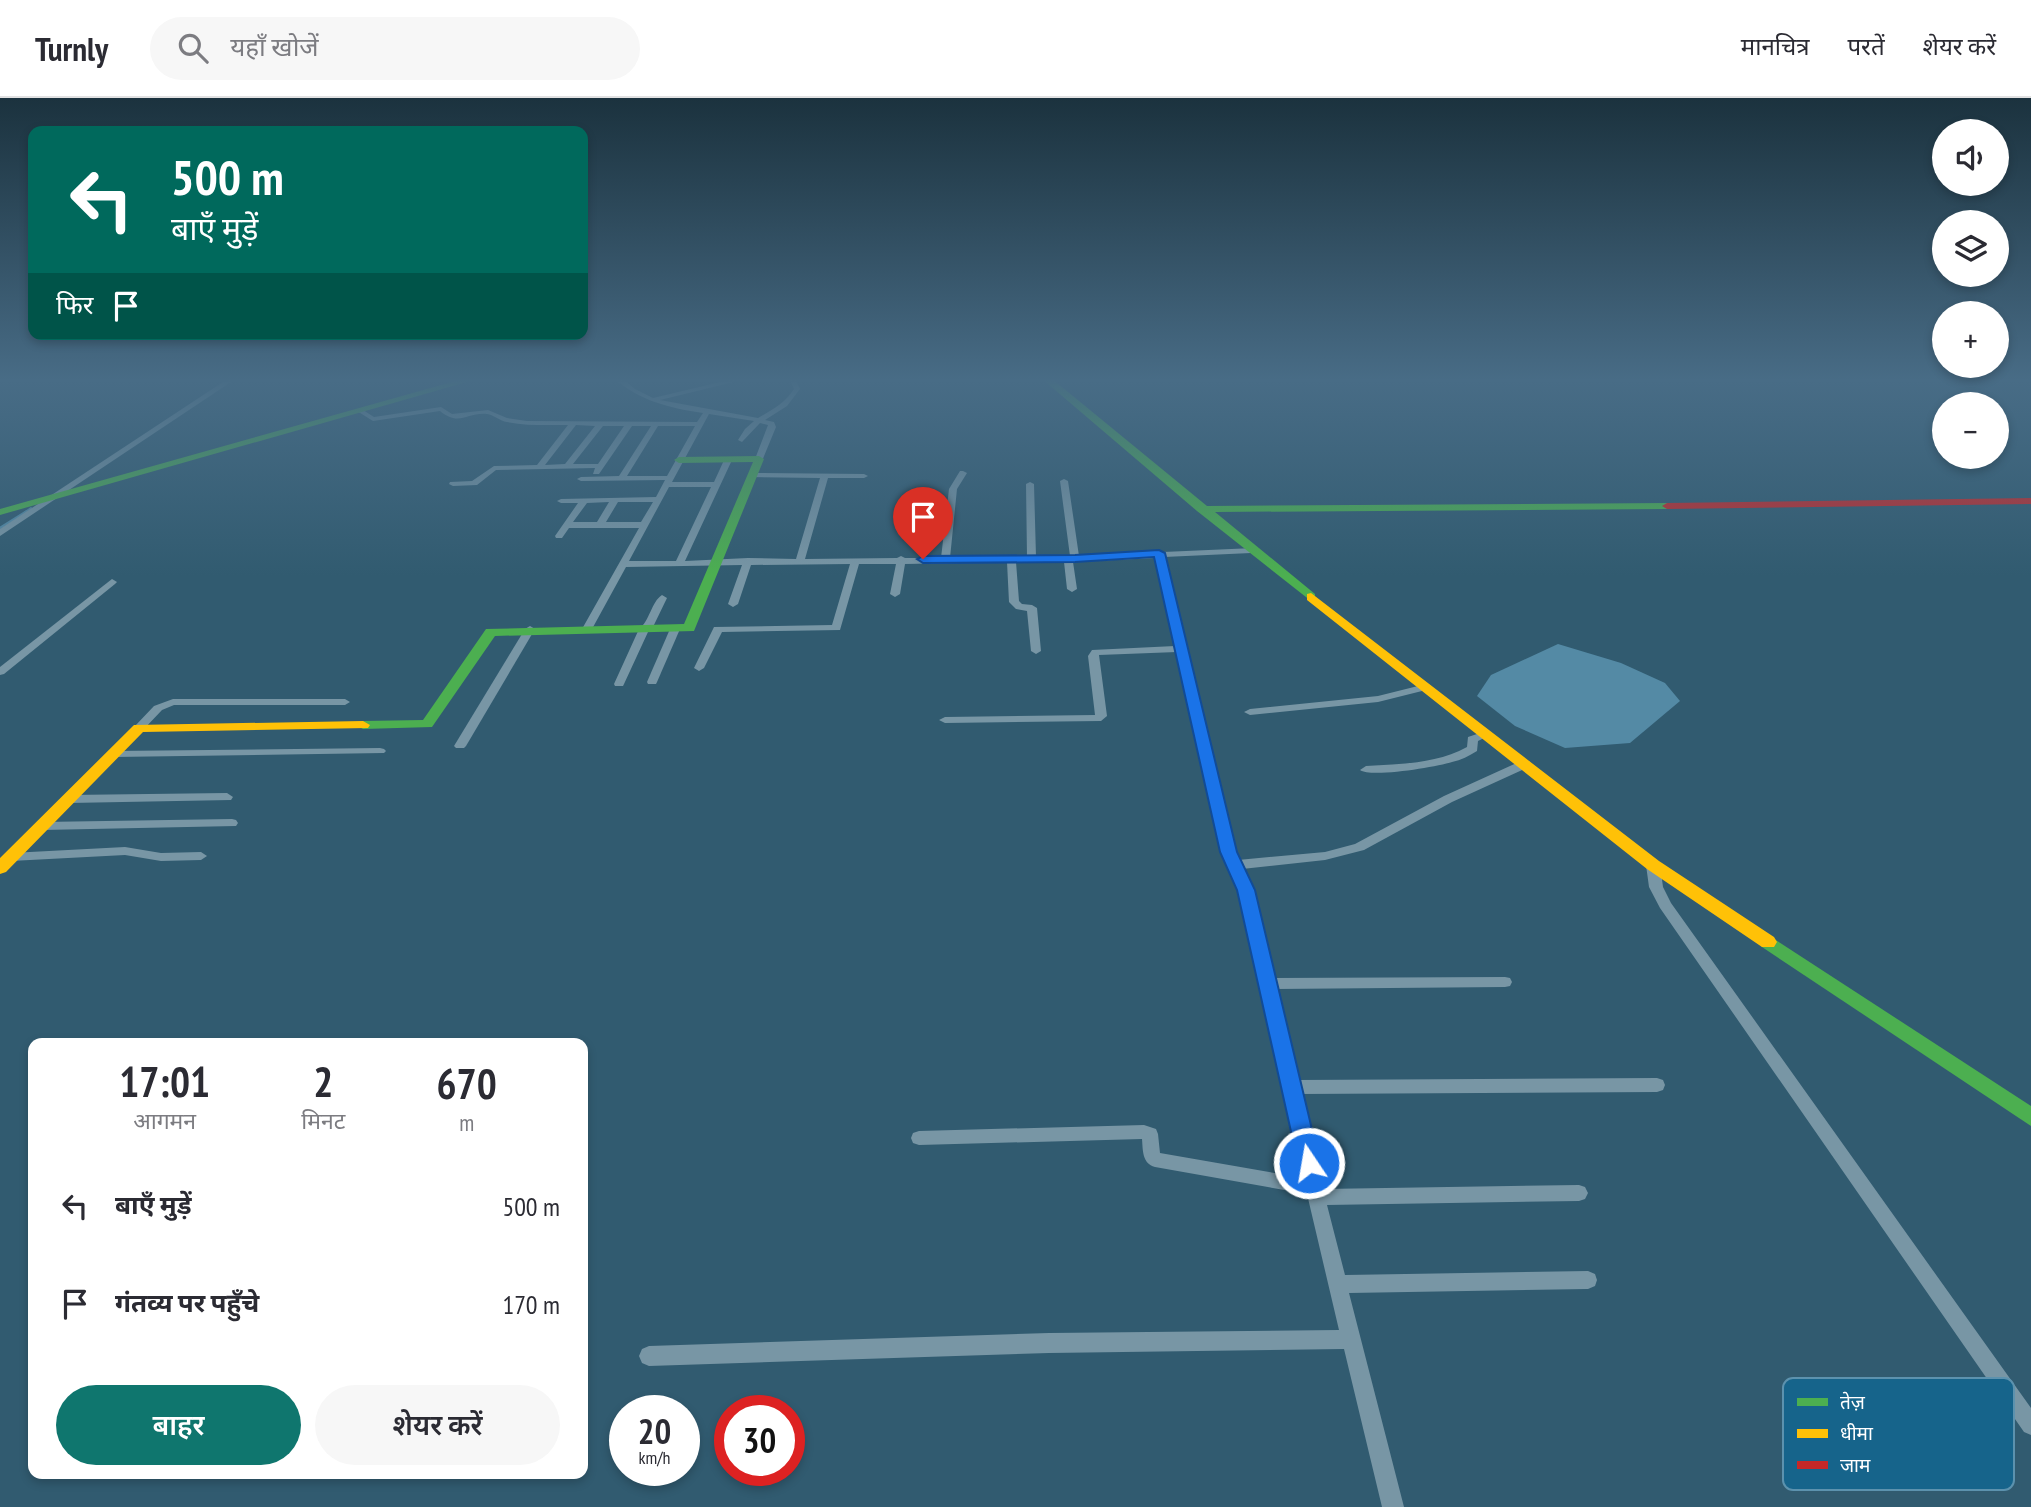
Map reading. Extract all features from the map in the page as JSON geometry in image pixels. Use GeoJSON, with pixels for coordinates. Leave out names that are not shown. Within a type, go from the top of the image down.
{"type":"FeatureCollection","features":[{"type":"Feature","properties":{"kind":"street"},"geometry":{"type":"LineString","coordinates":[[0,533],[134,444]]}},
{"type":"Feature","properties":{"kind":"street"},"geometry":{"type":"LineString","coordinates":[[0,512],[243,444]]}},
{"type":"Feature","properties":{"kind":"street"},"geometry":{"type":"LineString","coordinates":[[539,467],[557,444]]}},
{"type":"Feature","properties":{"kind":"street"},"geometry":{"type":"LineString","coordinates":[[568,466],[585,444]]}},
{"type":"Feature","properties":{"kind":"street"},"geometry":{"type":"LineString","coordinates":[[592,479],[616,444]]}},
{"type":"Feature","properties":{"kind":"street"},"geometry":{"type":"LineString","coordinates":[[621,479],[640,444]]}},
{"type":"Feature","properties":{"kind":"street"},"geometry":{"type":"LineString","coordinates":[[587,629],[688,444]]}},
{"type":"Feature","properties":{"kind":"street"},"geometry":{"type":"LineString","coordinates":[[139,728],[428,724],[489,634],[495,630],[690,627],[765,444]]}},
{"type":"Feature","properties":{"kind":"street"},"geometry":{"type":"LineString","coordinates":[[1123,444],[1251,550],[1653,865],[2031,1117]]}},
{"type":"Feature","properties":{"kind":"street"},"geometry":{"type":"LineString","coordinates":[[679,460],[759,459]]}},
{"type":"Feature","properties":{"kind":"street"},"geometry":{"type":"LineString","coordinates":[[680,562],[728,460]]}},
{"type":"Feature","properties":{"kind":"street"},"geometry":{"type":"LineString","coordinates":[[453,484],[474,483],[494,468],[600,466]]}},
{"type":"Feature","properties":{"kind":"street"},"geometry":{"type":"LineString","coordinates":[[946,559],[953,489],[964,473]]}},
{"type":"Feature","properties":{"kind":"street"},"geometry":{"type":"LineString","coordinates":[[752,475],[864,476]]}},
{"type":"Feature","properties":{"kind":"street"},"geometry":{"type":"LineString","coordinates":[[800,560],[825,475]]}},
{"type":"Feature","properties":{"kind":"street"},"geometry":{"type":"LineString","coordinates":[[581,479],[718,484]]}},
{"type":"Feature","properties":{"kind":"street"},"geometry":{"type":"LineString","coordinates":[[1064,481],[1072,589]]}},
{"type":"Feature","properties":{"kind":"street"},"geometry":{"type":"LineString","coordinates":[[1030,484],[1032,559]]}},
{"type":"Feature","properties":{"kind":"street"},"geometry":{"type":"LineString","coordinates":[[561,501],[658,499]]}},
{"type":"Feature","properties":{"kind":"street"},"geometry":{"type":"LineString","coordinates":[[600,525],[615,500]]}},
{"type":"Feature","properties":{"kind":"street"},"geometry":{"type":"LineString","coordinates":[[559,536],[584,501]]}},
{"type":"Feature","properties":{"kind":"street"},"geometry":{"type":"LineString","coordinates":[[1201,509],[1867,505],[2031,501]]}},
{"type":"Feature","properties":{"kind":"street"},"geometry":{"type":"LineString","coordinates":[[566,525],[644,525]]}},
{"type":"Feature","properties":{"kind":"street"},"geometry":{"type":"LineString","coordinates":[[623,564],[1071,559],[1251,550]]}},
{"type":"Feature","properties":{"kind":"street"},"geometry":{"type":"LineString","coordinates":[[1159,553],[1228,852],[1246,890],[1315,1192],[1393,1507]]}},
{"type":"Feature","properties":{"kind":"street"},"geometry":{"type":"LineString","coordinates":[[895,594],[901,559]]}},
{"type":"Feature","properties":{"kind":"street"},"geometry":{"type":"LineString","coordinates":[[1011,559],[1014,602],[1019,607],[1032,608],[1036,651]]}},
{"type":"Feature","properties":{"kind":"street"},"geometry":{"type":"LineString","coordinates":[[699,668],[718,629],[836,628],[856,560]]}},
{"type":"Feature","properties":{"kind":"street"},"geometry":{"type":"LineString","coordinates":[[733,604],[748,561]]}},
{"type":"Feature","properties":{"kind":"street"},"geometry":{"type":"LineString","coordinates":[[0,672],[112,582]]}},
{"type":"Feature","properties":{"kind":"street"},"geometry":{"type":"LineString","coordinates":[[619,684],[662,597]]}},
{"type":"Feature","properties":{"kind":"street"},"geometry":{"type":"LineString","coordinates":[[460,746],[530,629]]}},
{"type":"Feature","properties":{"kind":"street"},"geometry":{"type":"LineString","coordinates":[[652,681],[675,629]]}},
{"type":"Feature","properties":{"kind":"street"},"geometry":{"type":"LineString","coordinates":[[945,720],[1097,719],[1101,716],[1093,656],[1096,652],[1181,649]]}},
{"type":"Feature","properties":{"kind":"street"},"geometry":{"type":"LineString","coordinates":[[1250,712],[1378,699],[1426,687]]}},
{"type":"Feature","properties":{"kind":"street"},"geometry":{"type":"LineString","coordinates":[[6,862],[158,708],[173,702],[345,702]]}},
{"type":"Feature","properties":{"kind":"street"},"geometry":{"type":"LineString","coordinates":[[1366,770],[1430,763],[1466,753],[1473,749],[1472,739],[1486,734]]}},
{"type":"Feature","properties":{"kind":"street"},"geometry":{"type":"LineString","coordinates":[[114,754],[380,751]]}},
{"type":"Feature","properties":{"kind":"street"},"geometry":{"type":"LineString","coordinates":[[1234,865],[1325,856],[1359,847],[1448,799],[1525,764]]}},
{"type":"Feature","properties":{"kind":"street"},"geometry":{"type":"LineString","coordinates":[[69,799],[227,797]]}},
{"type":"Feature","properties":{"kind":"street"},"geometry":{"type":"LineString","coordinates":[[42,826],[232,823]]}},
{"type":"Feature","properties":{"kind":"street"},"geometry":{"type":"LineString","coordinates":[[6,862],[125,851],[161,857],[201,856]]}},
{"type":"Feature","properties":{"kind":"street"},"geometry":{"type":"LineString","coordinates":[[1653,865],[1656,887],[1665,905],[1998,1378]]}},
{"type":"Feature","properties":{"kind":"street"},"geometry":{"type":"LineString","coordinates":[[1268,984],[1505,982]]}},
{"type":"Feature","properties":{"kind":"street"},"geometry":{"type":"LineString","coordinates":[[1292,1087],[1657,1085]]}},
{"type":"Feature","properties":{"kind":"street"},"geometry":{"type":"LineString","coordinates":[[919,1138],[1144,1132],[1150,1134],[1152,1157],[1155,1160],[1315,1192],[1579,1194]]}},
{"type":"Feature","properties":{"kind":"street"},"geometry":{"type":"LineString","coordinates":[[1338,1284],[1588,1280]]}},
{"type":"Feature","properties":{"kind":"street"},"geometry":{"type":"LineString","coordinates":[[649,1356],[1049,1343],[1352,1339]]}},
{"type":"Feature","properties":{"kind":"street"},"geometry":{"type":"LineString","coordinates":[[2014,1401],[2031,1425]]}},
{"type":"Feature","properties":{"kind":"water"},"geometry":{"type":"Polygon","coordinates":[[[1558,644],[1621,663],[1665,683],[1680,701],[1630,743],[1565,748],[1515,726],[1477,696],[1491,675],[1558,644]]]}},
{"type":"Feature","properties":{"kind":"waterway"},"geometry":{"type":"LineString","coordinates":[[25,512],[31,508]]}},
{"type":"Feature","properties":{"kind":"waterway"},"geometry":{"type":"LineString","coordinates":[[0,528],[25,512]]}},
{"type":"Feature","properties":{"kind":"traffic: fast"},"geometry":{"type":"LineString","coordinates":[[0,512],[243,444]]}},
{"type":"Feature","properties":{"kind":"traffic: fast"},"geometry":{"type":"LineString","coordinates":[[1125,444],[1311,597]]}},
{"type":"Feature","properties":{"kind":"traffic: fast"},"geometry":{"type":"LineString","coordinates":[[363,725],[427,724],[491,632],[689,628],[759,459],[679,460]]}},
{"type":"Feature","properties":{"kind":"traffic: fast"},"geometry":{"type":"LineString","coordinates":[[1201,509],[1667,506]]}},
{"type":"Feature","properties":{"kind":"traffic: fast"},"geometry":{"type":"LineString","coordinates":[[1768,942],[2031,1117]]}},
{"type":"Feature","properties":{"kind":"traffic: slow"},"geometry":{"type":"LineString","coordinates":[[1311,597],[1653,865],[1768,942]]}},
{"type":"Feature","properties":{"kind":"traffic: slow"},"geometry":{"type":"LineString","coordinates":[[0,868],[139,728],[363,725]]}},
{"type":"Feature","properties":{"kind":"traffic: jam"},"geometry":{"type":"LineString","coordinates":[[1667,506],[2031,501]]}},
{"type":"Feature","properties":{"kind":"route"},"geometry":{"type":"LineString","coordinates":[[923,559],[1075,559],[1159,553],[1228,852],[1246,890],[1309,1163]]}}]}
